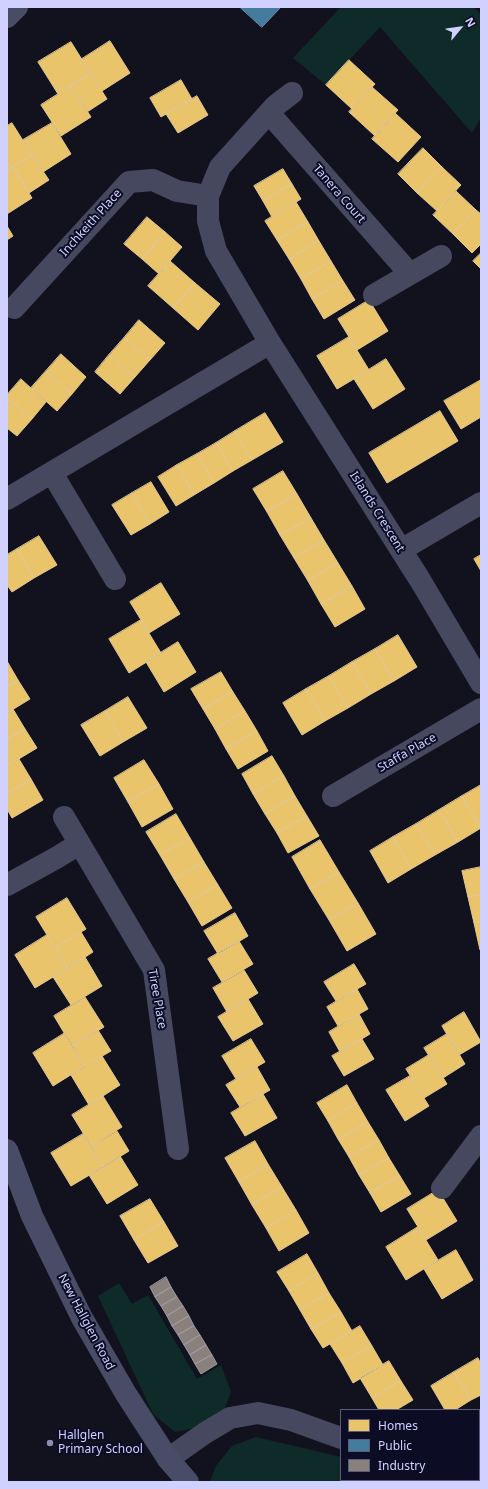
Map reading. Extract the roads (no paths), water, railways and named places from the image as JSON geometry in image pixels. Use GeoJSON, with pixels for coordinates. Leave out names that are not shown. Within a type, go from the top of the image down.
{"type":"FeatureCollection","features":[{"type":"Feature","properties":{"kind":"street"},"geometry":{"type":"LineString","coordinates":[[7,17],[17,7]]}},
{"type":"Feature","properties":{"kind":"street","name":"Islands Crescent"},"geometry":{"type":"LineString","coordinates":[[292,93],[275,106],[220,166],[208,196],[208,221],[216,251],[270,343],[401,550],[481,683]]}},
{"type":"Feature","properties":{"kind":"street","name":"Tanera Court"},"geometry":{"type":"LineString","coordinates":[[269,113],[410,274]]}},
{"type":"Feature","properties":{"kind":"street","name":"Inchkeith Place"},"geometry":{"type":"LineString","coordinates":[[14,308],[128,182],[153,180],[177,191],[208,196]]}},
{"type":"Feature","properties":{"kind":"street"},"geometry":{"type":"LineString","coordinates":[[374,296],[441,256]]}},
{"type":"Feature","properties":{"kind":"street"},"geometry":{"type":"LineString","coordinates":[[7,499],[270,343]]}},
{"type":"Feature","properties":{"kind":"street"},"geometry":{"type":"LineString","coordinates":[[52,473],[115,579]]}},
{"type":"Feature","properties":{"kind":"street"},"geometry":{"type":"LineString","coordinates":[[401,550],[481,503]]}},
{"type":"Feature","properties":{"kind":"street","name":"Staffa Place"},"geometry":{"type":"LineString","coordinates":[[332,796],[481,709]]}},
{"type":"Feature","properties":{"kind":"street","name":"Tiree Place"},"geometry":{"type":"LineString","coordinates":[[64,817],[154,970],[178,1149]]}},
{"type":"Feature","properties":{"kind":"street"},"geometry":{"type":"LineString","coordinates":[[7,885],[79,844]]}},
{"type":"Feature","properties":{"kind":"street"},"geometry":{"type":"LineString","coordinates":[[442,1188],[481,1136]]}},
{"type":"Feature","properties":{"kind":"street","name":"New Hallglen Road"},"geometry":{"type":"LineString","coordinates":[[7,1150],[32,1216],[82,1318],[126,1394],[168,1459],[188,1482]]}},
{"type":"Feature","properties":{"kind":"street"},"geometry":{"type":"LineString","coordinates":[[168,1459],[205,1433],[230,1418],[258,1413],[290,1420],[340,1438]]}},
{"type":"Feature","properties":{"kind":"place","name":"Hallglen Primary School"},"geometry":{"type":"Point","coordinates":[50,1443]}}]}
